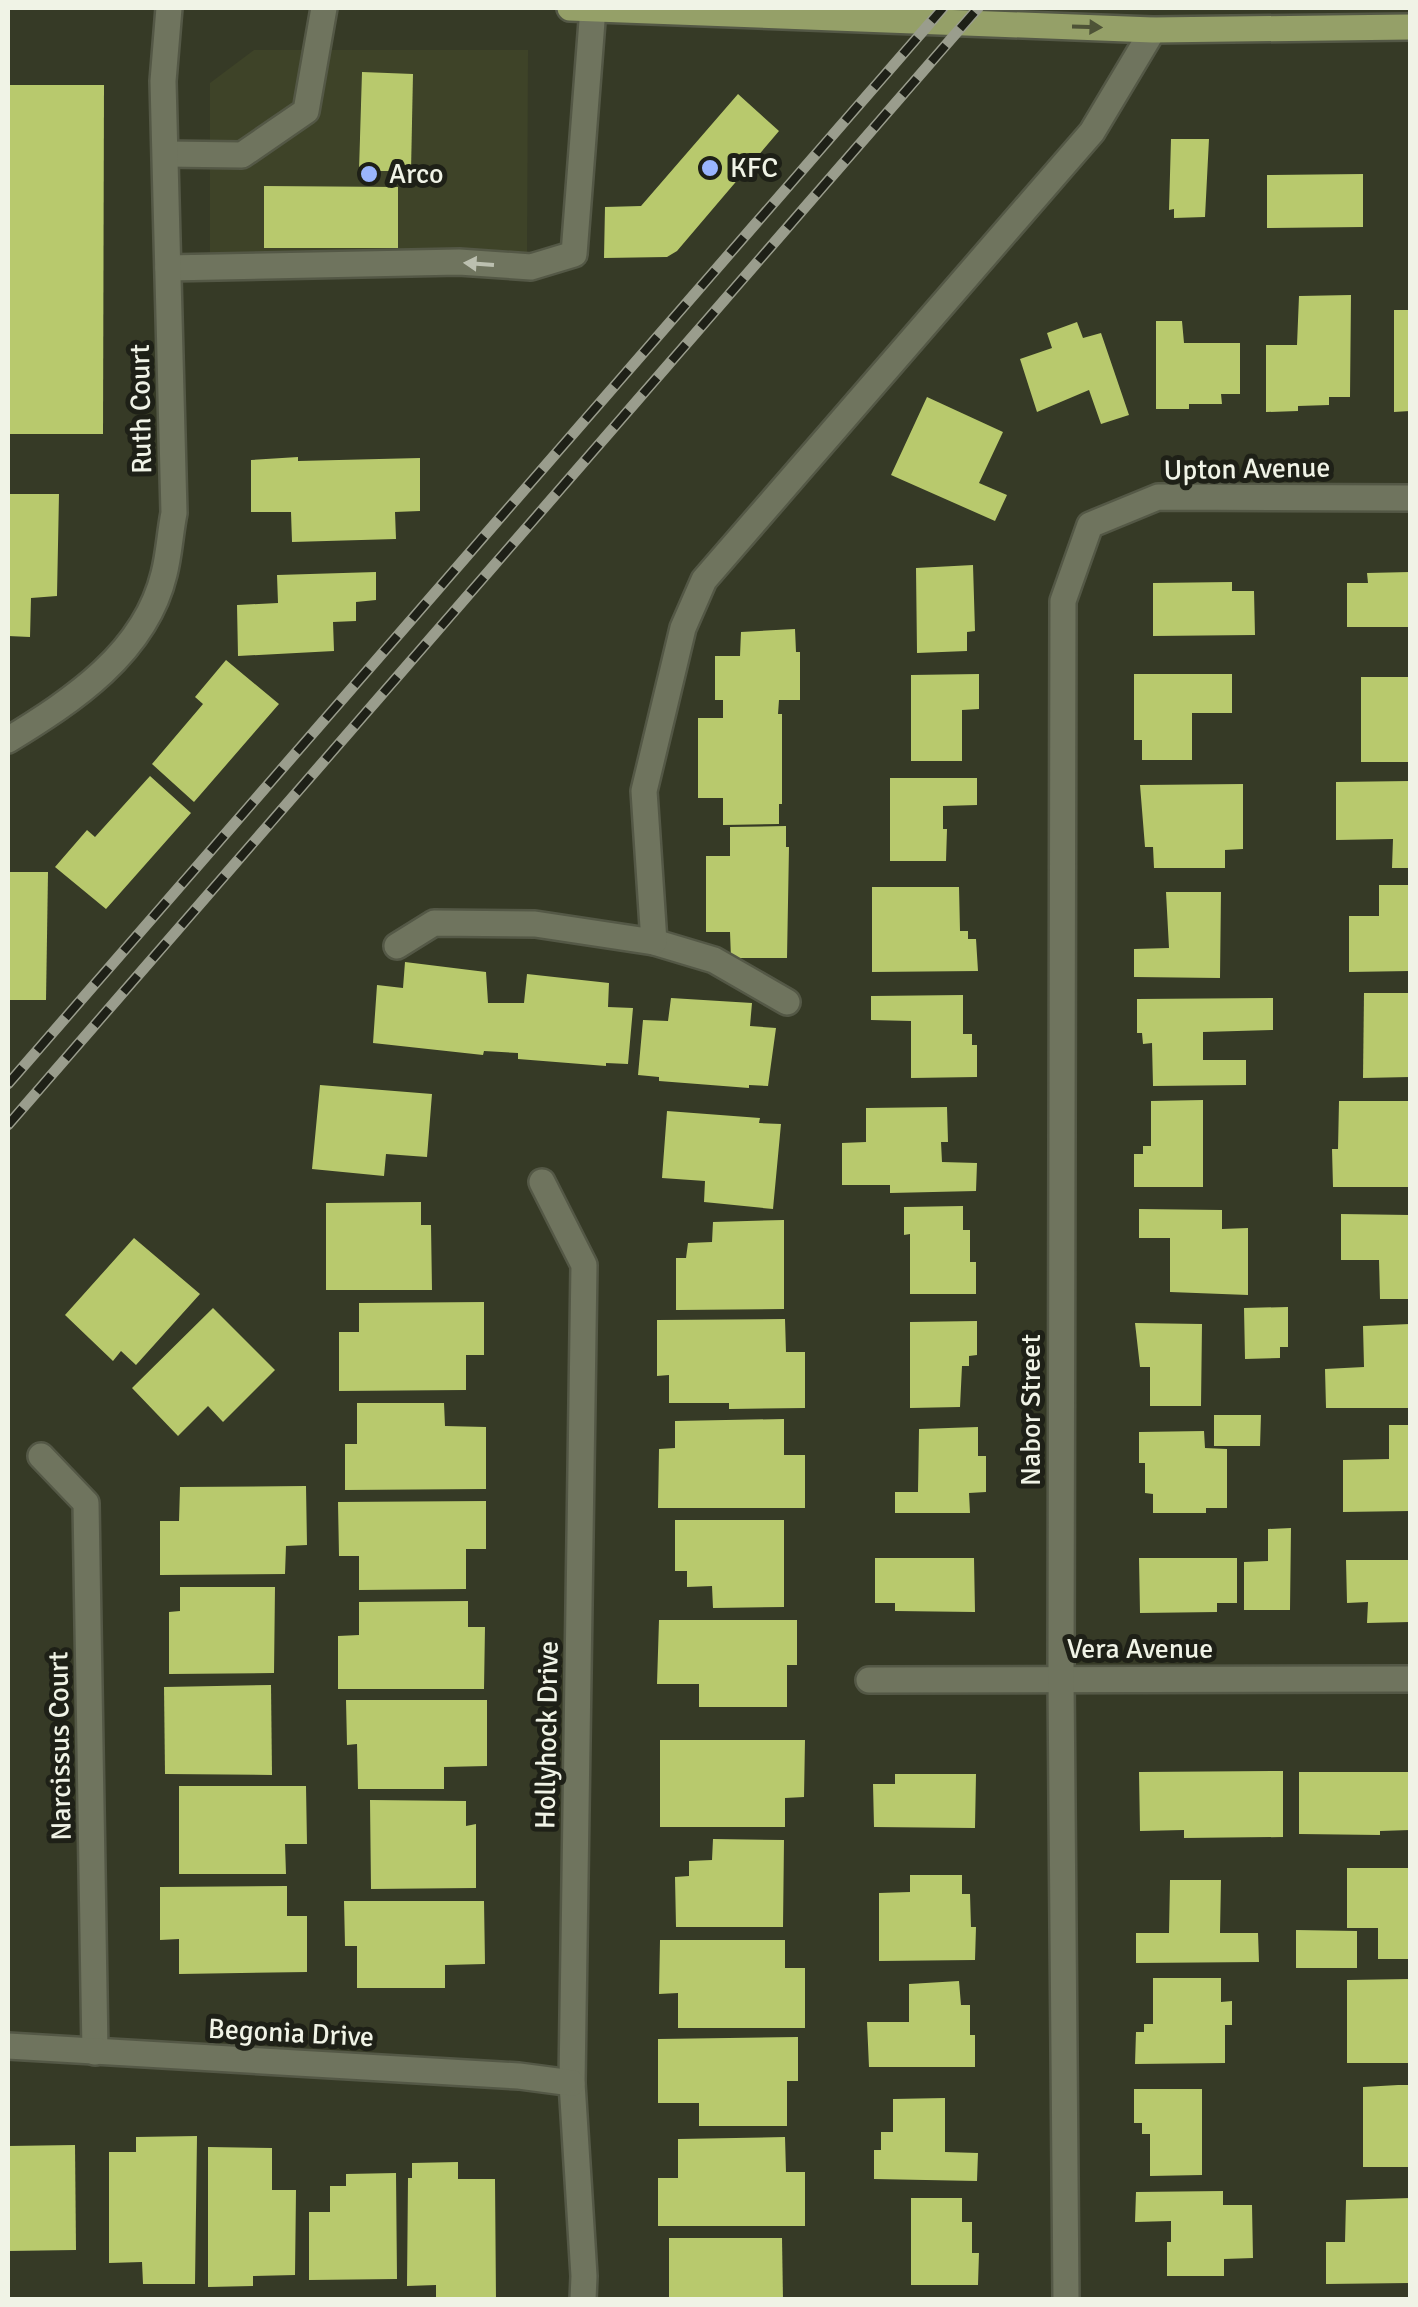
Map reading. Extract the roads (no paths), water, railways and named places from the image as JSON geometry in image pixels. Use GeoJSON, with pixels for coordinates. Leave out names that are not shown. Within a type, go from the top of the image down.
{"type":"FeatureCollection","features":[{"type":"Feature","properties":{"kind":"main road"},"geometry":{"type":"LineString","coordinates":[[570,8],[1153,30],[1410,26]]}},
{"type":"Feature","properties":{"kind":"street","name":"Ruth Court"},"geometry":{"type":"LineString","coordinates":[[8,740],[94,683],[139,632],[163,578],[174,513],[163,81],[169,8]]}},
{"type":"Feature","properties":{"kind":"street"},"geometry":{"type":"LineString","coordinates":[[166,154],[242,155],[306,111],[324,8]]}},
{"type":"Feature","properties":{"kind":"street"},"geometry":{"type":"LineString","coordinates":[[168,268],[459,262],[531,268],[574,254],[592,8]]}},
{"type":"Feature","properties":{"kind":"street"},"geometry":{"type":"LineString","coordinates":[[654,942],[644,792],[684,628],[704,580],[1092,132],[1153,30]]}},
{"type":"Feature","properties":{"kind":"street","name":"Upton Avenue"},"geometry":{"type":"LineString","coordinates":[[1090,526],[1158,497],[1410,498]]}},
{"type":"Feature","properties":{"kind":"street","name":"Nabor Street"},"geometry":{"type":"LineString","coordinates":[[1066,2300],[1061,1679],[1062,601],[1090,526]]}},
{"type":"Feature","properties":{"kind":"street"},"geometry":{"type":"LineString","coordinates":[[397,946],[434,923],[534,924],[654,942],[714,960],[786,1002]]}},
{"type":"Feature","properties":{"kind":"street","name":"Hollyhock Drive"},"geometry":{"type":"LineString","coordinates":[[542,1182],[584,1265],[572,2083],[584,2276],[582,2300]]}},
{"type":"Feature","properties":{"kind":"street","name":"Narcissus Court"},"geometry":{"type":"LineString","coordinates":[[41,1456],[86,1503],[95,2052]]}},
{"type":"Feature","properties":{"kind":"street","name":"Vera Avenue"},"geometry":{"type":"LineString","coordinates":[[868,1680],[1410,1678]]}},
{"type":"Feature","properties":{"kind":"street","name":"Begonia Drive"},"geometry":{"type":"LineString","coordinates":[[8,2046],[518,2076],[572,2083]]}},
{"type":"Feature","properties":{"kind":"railway"},"geometry":{"type":"LineString","coordinates":[[8,1084],[943,8]]}},
{"type":"Feature","properties":{"kind":"railway"},"geometry":{"type":"LineString","coordinates":[[8,1125],[978,8]]}},
{"type":"Feature","properties":{"kind":"place","name":"KFC"},"geometry":{"type":"Point","coordinates":[710,168]}},
{"type":"Feature","properties":{"kind":"place","name":"Arco"},"geometry":{"type":"Point","coordinates":[369,174]}}]}
